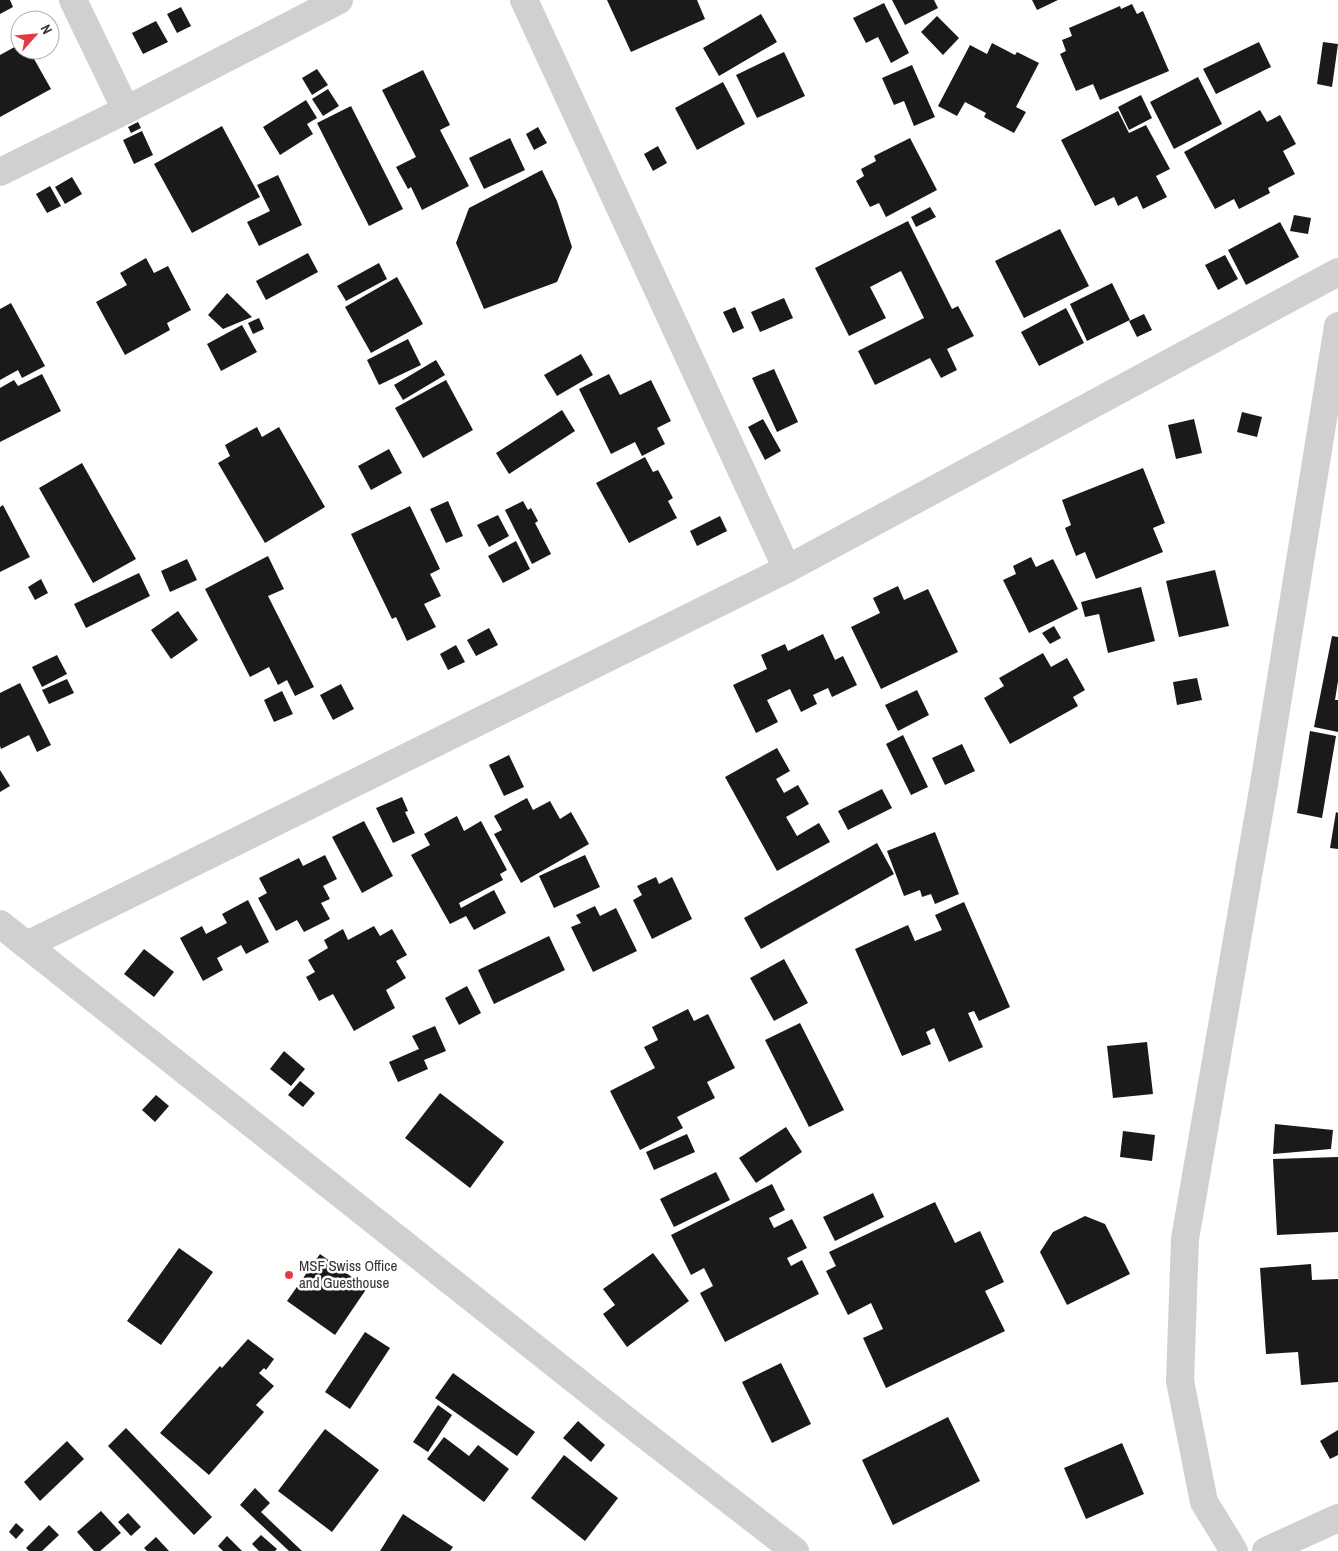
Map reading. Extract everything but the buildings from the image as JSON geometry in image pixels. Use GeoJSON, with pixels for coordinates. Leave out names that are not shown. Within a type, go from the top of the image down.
{"type":"FeatureCollection","features":[{"type":"Feature","properties":{"kind":"street"},"geometry":{"type":"LineString","coordinates":[[73,0],[126,110]]}},
{"type":"Feature","properties":{"kind":"street"},"geometry":{"type":"LineString","coordinates":[[0,172],[126,110],[339,0]]}},
{"type":"Feature","properties":{"kind":"street"},"geometry":{"type":"LineString","coordinates":[[524,0],[787,569]]}},
{"type":"Feature","properties":{"kind":"street"},"geometry":{"type":"LineString","coordinates":[[27,946],[787,569],[1338,272]]}},
{"type":"Feature","properties":{"kind":"street"},"geometry":{"type":"LineString","coordinates":[[1234,1551],[1204,1502],[1180,1381],[1185,1239],[1264,784],[1338,326]]}},
{"type":"Feature","properties":{"kind":"street"},"geometry":{"type":"LineString","coordinates":[[0,924],[636,1428],[795,1551]]}},
{"type":"Feature","properties":{"kind":"street"},"geometry":{"type":"LineString","coordinates":[[1266,1551],[1338,1518]]}},
{"type":"Feature","properties":{"kind":"place","name":"MSF Swiss Office and Guesthouse"},"geometry":{"type":"Point","coordinates":[289,1275]}}]}
